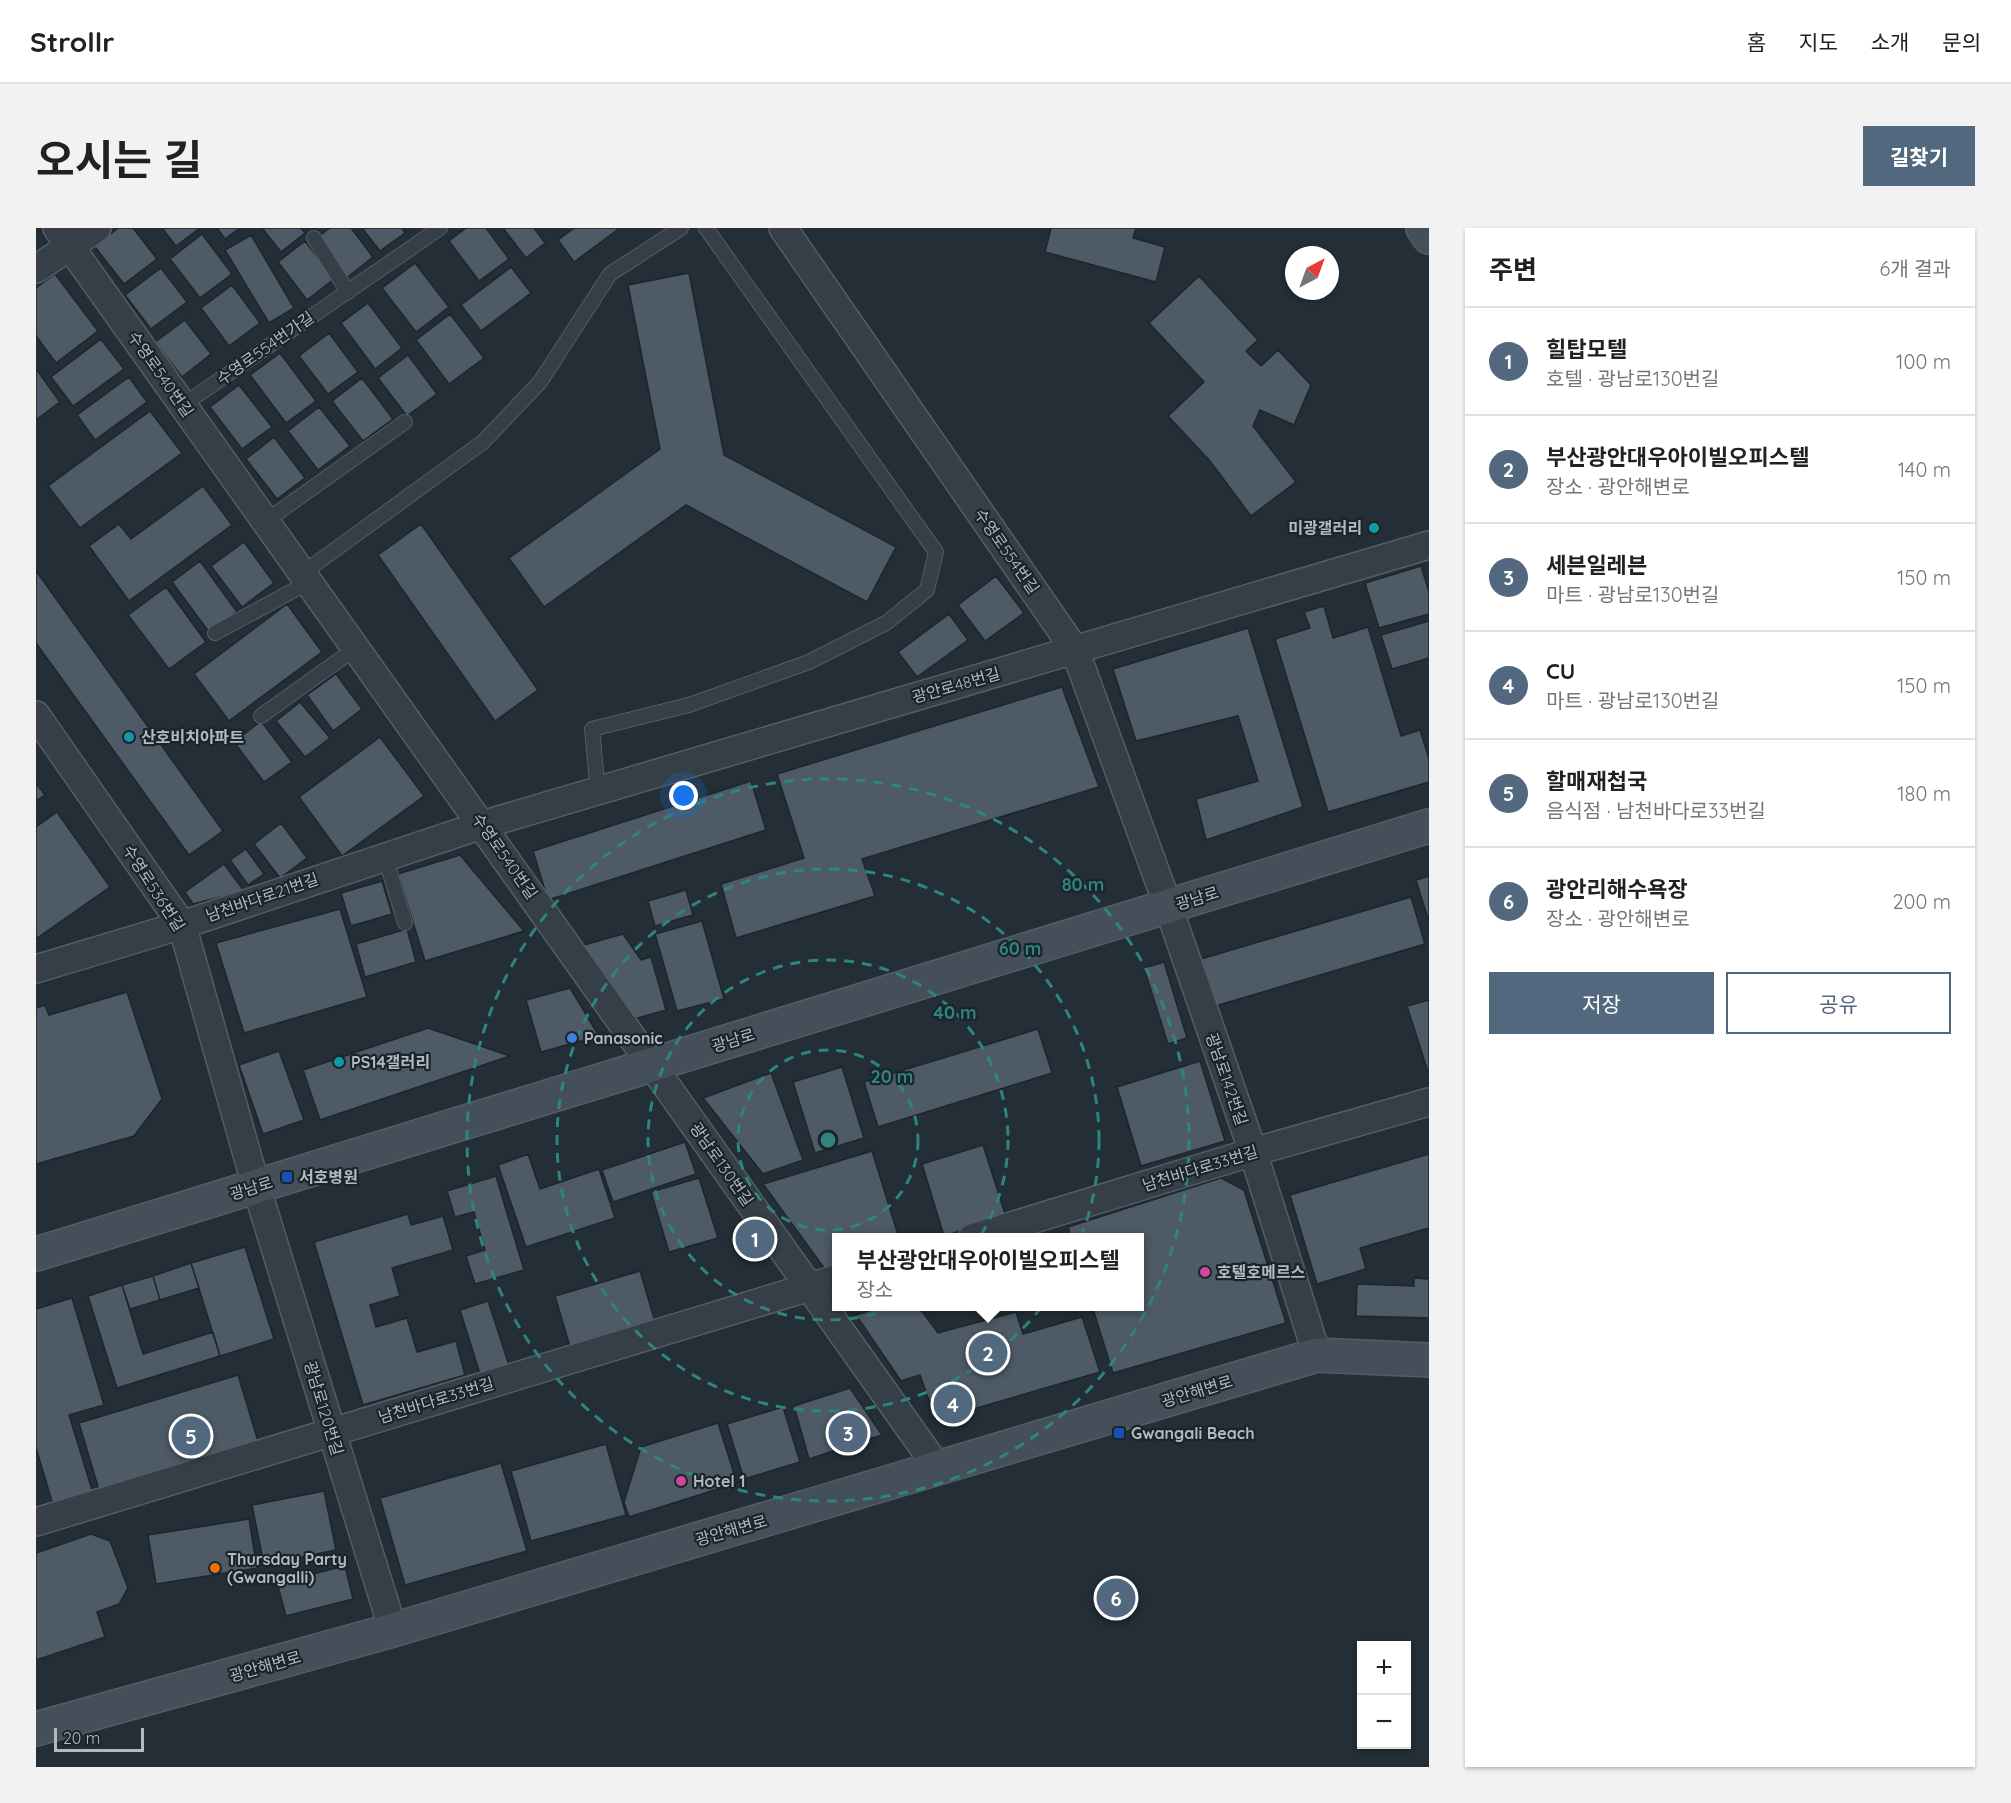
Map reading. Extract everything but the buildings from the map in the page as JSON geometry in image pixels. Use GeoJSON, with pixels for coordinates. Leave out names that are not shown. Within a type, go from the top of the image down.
{"type":"FeatureCollection","features":[{"type":"Feature","properties":{"kind":"main road"},"geometry":{"type":"LineString","coordinates":[[1423,228],[1429,237]]}},
{"type":"Feature","properties":{"kind":"main road","name":"광남로"},"geometry":{"type":"LineString","coordinates":[[36,1254],[1429,826]]}},
{"type":"Feature","properties":{"kind":"main road","name":"광안해변로"},"geometry":{"type":"LineString","coordinates":[[36,1729],[393,1630],[1317,1354],[1429,1360]]}},
{"type":"Feature","properties":{"kind":"street"},"geometry":{"type":"LineString","coordinates":[[36,269],[64,237],[97,228]]}},
{"type":"Feature","properties":{"kind":"street","name":"수영로554번길"},"geometry":{"type":"LineString","coordinates":[[783,228],[1075,650],[1168,906]]}},
{"type":"Feature","properties":{"kind":"street","name":"수영로540번길"},"geometry":{"type":"LineString","coordinates":[[64,237],[653,1065]]}},
{"type":"Feature","properties":{"kind":"street","name":"광안로48번길"},"geometry":{"type":"LineString","coordinates":[[482,825],[1429,545]]}},
{"type":"Feature","properties":{"kind":"street","name":"수영로536번길"},"geometry":{"type":"LineString","coordinates":[[36,715],[182,924],[256,1186]]}},
{"type":"Feature","properties":{"kind":"street","name":"남천바다로21번길"},"geometry":{"type":"LineString","coordinates":[[36,969],[182,924],[482,825]]}},
{"type":"Feature","properties":{"kind":"street","name":"광남로142번길"},"geometry":{"type":"LineString","coordinates":[[1168,906],[1253,1152],[1317,1354]]}},
{"type":"Feature","properties":{"kind":"street","name":"광남로130번길"},"geometry":{"type":"LineString","coordinates":[[653,1065],[938,1468]]}},
{"type":"Feature","properties":{"kind":"street","name":"남천바다로33번길"},"geometry":{"type":"LineString","coordinates":[[988,1233],[1253,1152],[1429,1102]]}},
{"type":"Feature","properties":{"kind":"street","name":"광남로120번길"},"geometry":{"type":"LineString","coordinates":[[256,1186],[393,1630]]}},
{"type":"Feature","properties":{"kind":"street","name":"남천바다로33번길"},"geometry":{"type":"LineString","coordinates":[[36,1522],[832,1280]]}},
{"type":"Feature","properties":{"kind":"lane","name":"수영로554번가길"},"geometry":{"type":"LineString","coordinates":[[183,405],[440,228]]}},
{"type":"Feature","properties":{"kind":"lane"},"geometry":{"type":"LineString","coordinates":[[215,633],[306,578],[483,442],[540,382],[610,274],[681,228]]}},
{"type":"Feature","properties":{"kind":"lane"},"geometry":{"type":"LineString","coordinates":[[598,791],[592,729],[700,701],[809,662],[886,623],[927,590],[936,552],[706,228]]}},
{"type":"Feature","properties":{"kind":"lane"},"geometry":{"type":"LineString","coordinates":[[314,238],[348,292]]}},
{"type":"Feature","properties":{"kind":"lane"},"geometry":{"type":"LineString","coordinates":[[266,521],[405,422]]}},
{"type":"Feature","properties":{"kind":"lane"},"geometry":{"type":"LineString","coordinates":[[261,716],[356,648]]}},
{"type":"Feature","properties":{"kind":"lane"},"geometry":{"type":"LineString","coordinates":[[385,856],[405,924]]}},
{"type":"Feature","properties":{"kind":"place","name":"미광갤러리"},"geometry":{"type":"Point","coordinates":[1374,528]}},
{"type":"Feature","properties":{"kind":"place","name":"산호비치아파트"},"geometry":{"type":"Point","coordinates":[129,737]}},
{"type":"Feature","properties":{"kind":"place","name":"Panasonic"},"geometry":{"type":"Point","coordinates":[572,1038]}},
{"type":"Feature","properties":{"kind":"place","name":"PS14갤러리"},"geometry":{"type":"Point","coordinates":[339,1062]}},
{"type":"Feature","properties":{"kind":"place","name":"서호병원"},"geometry":{"type":"Point","coordinates":[287,1177]}},
{"type":"Feature","properties":{"kind":"place","name":"힐탑모텔"},"geometry":{"type":"Point","coordinates":[755,1239]}},
{"type":"Feature","properties":{"kind":"place","name":"호텔호메르스"},"geometry":{"type":"Point","coordinates":[1205,1272]}},
{"type":"Feature","properties":{"kind":"place","name":"부산광안대우아이빌오피스텔"},"geometry":{"type":"Point","coordinates":[988,1353]}},
{"type":"Feature","properties":{"kind":"place","name":"CU"},"geometry":{"type":"Point","coordinates":[953,1404]}},
{"type":"Feature","properties":{"kind":"place","name":"세븐일레븐"},"geometry":{"type":"Point","coordinates":[848,1433]}},
{"type":"Feature","properties":{"kind":"place","name":"Gwangali Beach"},"geometry":{"type":"Point","coordinates":[1119,1433]}},
{"type":"Feature","properties":{"kind":"place","name":"할매재첩국"},"geometry":{"type":"Point","coordinates":[191,1436]}},
{"type":"Feature","properties":{"kind":"place","name":"Hotel 1"},"geometry":{"type":"Point","coordinates":[681,1481]}},
{"type":"Feature","properties":{"kind":"place","name":"Thursday Party (Gwangalli)"},"geometry":{"type":"Point","coordinates":[215,1568]}},
{"type":"Feature","properties":{"kind":"place","name":"광안리해수욕장"},"geometry":{"type":"Point","coordinates":[1116,1598]}}]}
